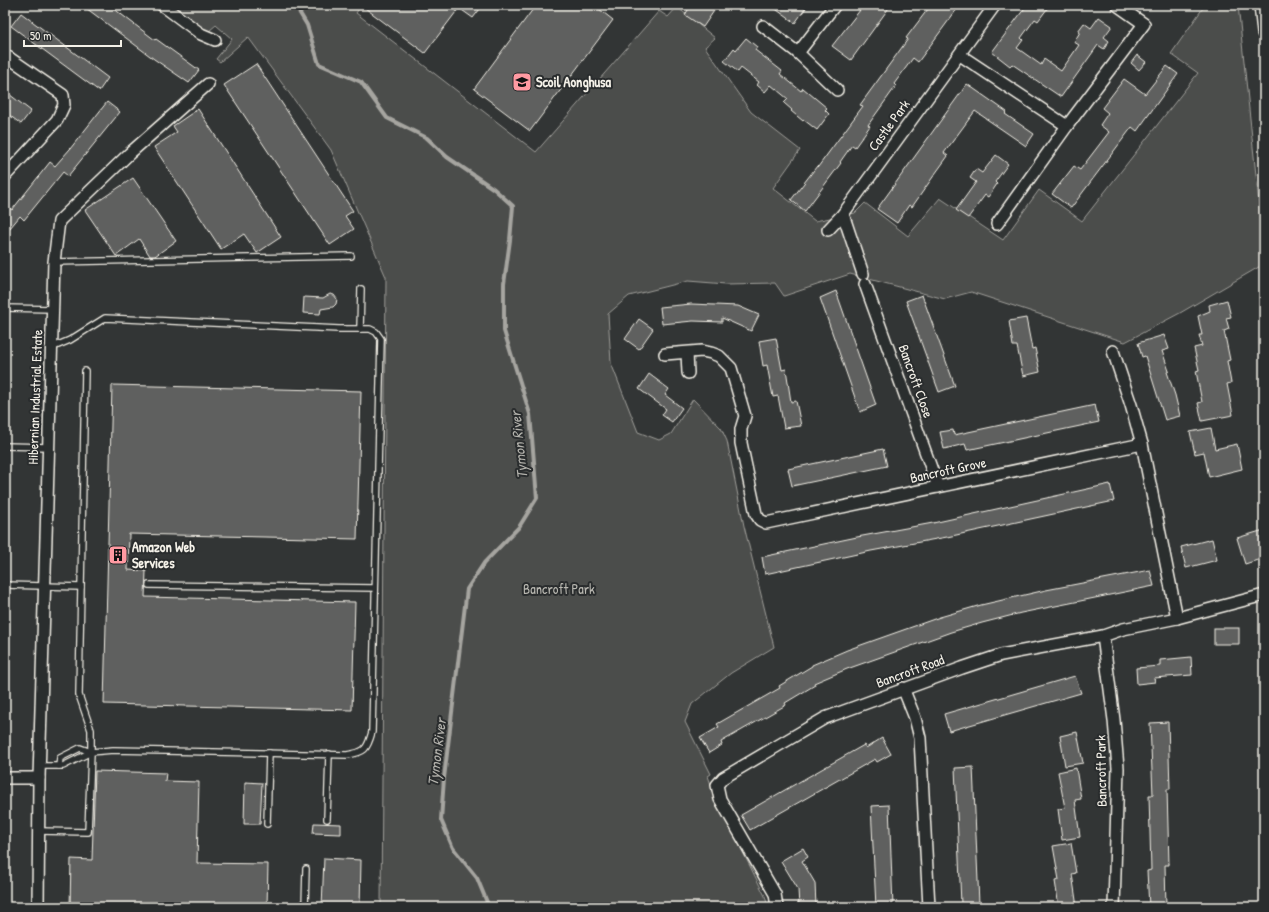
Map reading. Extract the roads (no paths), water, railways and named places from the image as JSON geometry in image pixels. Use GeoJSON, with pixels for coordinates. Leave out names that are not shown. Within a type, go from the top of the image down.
{"type":"FeatureCollection","features":[{"type":"Feature","properties":{"kind":"street"},"geometry":{"type":"LineString","coordinates":[[162,5],[201,34],[216,40]]}},
{"type":"Feature","properties":{"kind":"street"},"geometry":{"type":"LineString","coordinates":[[798,53],[836,5]]}},
{"type":"Feature","properties":{"kind":"street","name":"Castle Park"},"geometry":{"type":"LineString","coordinates":[[828,230],[843,214],[995,5]]}},
{"type":"Feature","properties":{"kind":"street"},"geometry":{"type":"LineString","coordinates":[[997,224],[1067,126],[1144,24],[1117,5]]}},
{"type":"Feature","properties":{"kind":"street"},"geometry":{"type":"LineString","coordinates":[[1261,5],[1264,33]]}},
{"type":"Feature","properties":{"kind":"street"},"geometry":{"type":"LineString","coordinates":[[763,26],[798,53],[837,90]]}},
{"type":"Feature","properties":{"kind":"street"},"geometry":{"type":"LineString","coordinates":[[5,55],[63,94],[64,105],[57,120],[5,176]]}},
{"type":"Feature","properties":{"kind":"street"},"geometry":{"type":"LineString","coordinates":[[960,55],[1067,126]]}},
{"type":"Feature","properties":{"kind":"street","name":"Hibernian Industrial Estate"},"geometry":{"type":"LineString","coordinates":[[38,907],[39,766],[52,309],[54,262],[59,221],[130,153],[208,84]]}},
{"type":"Feature","properties":{"kind":"street","name":"Bancroft Close"},"geometry":{"type":"LineString","coordinates":[[843,214],[864,279],[938,487]]}},
{"type":"Feature","properties":{"kind":"street","name":"Bancroft Grove"},"geometry":{"type":"LineString","coordinates":[[687,353],[702,351],[711,353],[719,356],[731,368],[745,416],[741,429],[741,443],[756,514],[760,520],[766,523],[1142,444]]}},
{"type":"Feature","properties":{"kind":"street"},"geometry":{"type":"LineString","coordinates":[[1113,351],[1142,444],[1177,618]]}},
{"type":"Feature","properties":{"kind":"street"},"geometry":{"type":"LineString","coordinates":[[665,354],[687,353],[688,373]]}},
{"type":"Feature","properties":{"kind":"street","name":"Bancroft Road"},"geometry":{"type":"LineString","coordinates":[[777,907],[774,894],[720,799],[717,785],[723,778],[825,718],[903,688],[1001,655],[1103,636],[1123,629],[1177,618],[1264,594]]}},
{"type":"Feature","properties":{"kind":"street","name":"Bancroft Park"},"geometry":{"type":"LineString","coordinates":[[1103,636],[1114,720],[1118,768],[1114,907]]}},
{"type":"Feature","properties":{"kind":"street"},"geometry":{"type":"LineString","coordinates":[[903,688],[915,718],[920,738],[929,907]]}},
{"type":"Feature","properties":{"kind":"street"},"geometry":{"type":"LineString","coordinates":[[5,778],[39,778]]}},
{"type":"Feature","properties":{"kind":"lane"},"geometry":{"type":"LineString","coordinates":[[54,262],[351,256]]}},
{"type":"Feature","properties":{"kind":"lane"},"geometry":{"type":"LineString","coordinates":[[360,329],[361,289]]}},
{"type":"Feature","properties":{"kind":"lane"},"geometry":{"type":"LineString","coordinates":[[5,308],[52,309]]}},
{"type":"Feature","properties":{"kind":"lane"},"geometry":{"type":"LineString","coordinates":[[39,766],[63,766],[91,752],[113,750],[347,755],[361,752],[368,745],[372,732],[381,339],[376,332],[370,329],[105,318],[70,340],[51,348]]}},
{"type":"Feature","properties":{"kind":"lane"},"geometry":{"type":"LineString","coordinates":[[39,831],[88,832],[91,730],[78,695],[85,370]]}},
{"type":"Feature","properties":{"kind":"lane"},"geometry":{"type":"LineString","coordinates":[[5,446],[48,447]]}},
{"type":"Feature","properties":{"kind":"lane"},"geometry":{"type":"LineString","coordinates":[[5,585],[81,587]]}},
{"type":"Feature","properties":{"kind":"lane"},"geometry":{"type":"LineString","coordinates":[[149,585],[375,588]]}},
{"type":"Feature","properties":{"kind":"lane"},"geometry":{"type":"LineString","coordinates":[[59,766],[60,758],[80,748],[91,752]]}},
{"type":"Feature","properties":{"kind":"lane"},"geometry":{"type":"LineString","coordinates":[[267,824],[269,753]]}},
{"type":"Feature","properties":{"kind":"lane"},"geometry":{"type":"LineString","coordinates":[[327,819],[328,754]]}},
{"type":"Feature","properties":{"kind":"lane"},"geometry":{"type":"LineString","coordinates":[[305,907],[306,868]]}},
{"type":"Feature","properties":{"kind":"waterway","name":"Tymon River"},"geometry":{"type":"LineString","coordinates":[[295,5],[307,25],[319,64],[361,82],[387,118],[427,138],[447,157],[494,189],[513,206],[504,284],[504,331],[530,414],[537,498],[519,527],[484,563],[467,589],[444,778],[441,820],[453,848],[477,878],[489,907]]}},
{"type":"Feature","properties":{"kind":"place","name":"Scoil Aonghusa"},"geometry":{"type":"Point","coordinates":[522,82]}},
{"type":"Feature","properties":{"kind":"place","name":"Amazon Web Services"},"geometry":{"type":"Point","coordinates":[118,555]}}]}
